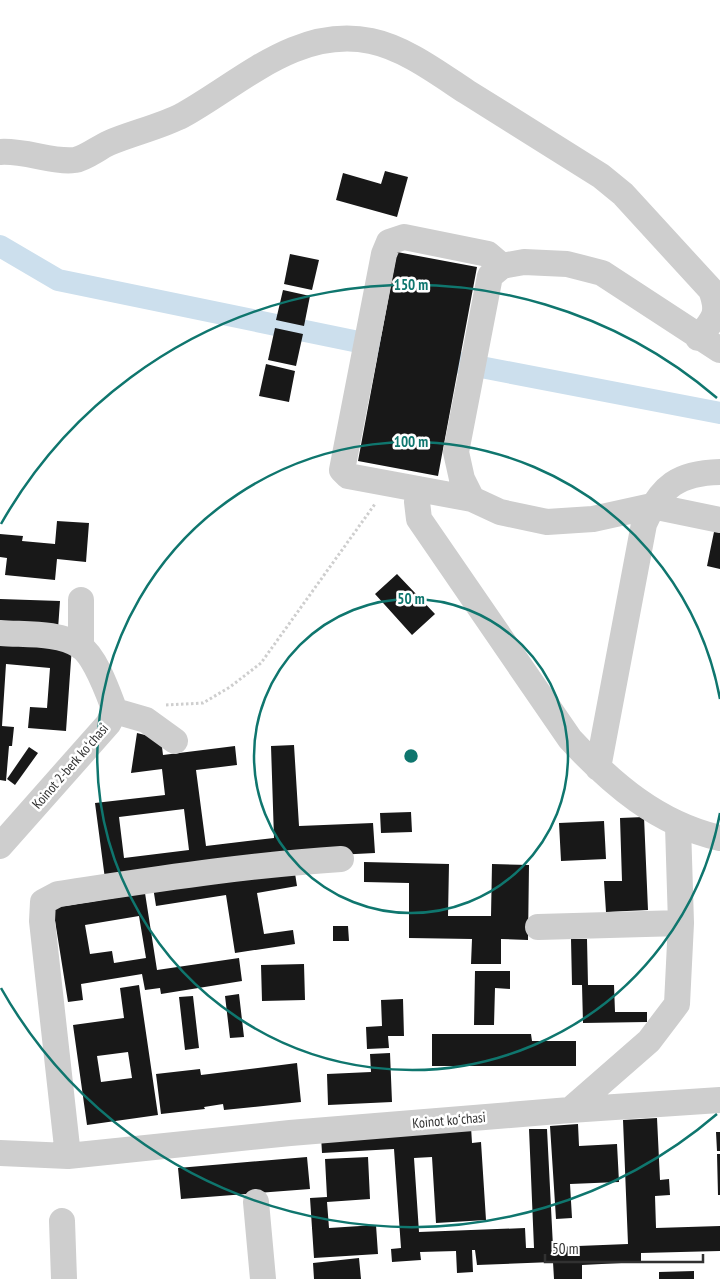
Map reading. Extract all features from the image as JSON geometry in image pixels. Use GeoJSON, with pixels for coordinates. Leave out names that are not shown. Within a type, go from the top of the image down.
{"type":"FeatureCollection","features":[{"type":"Feature","properties":{"kind":"street"},"geometry":{"type":"LineString","coordinates":[[0,152],[12,151],[75,160],[108,143],[182,115],[266,62],[322,40],[345,38],[372,41],[429,67],[602,176],[623,194],[711,290],[717,304],[709,344],[602,273],[567,264],[524,262],[502,266],[490,276],[456,452],[462,479],[472,498]]}},
{"type":"Feature","properties":{"kind":"street"},"geometry":{"type":"LineString","coordinates":[[502,266],[488,254],[404,237],[390,242],[384,254],[342,470],[348,476],[472,498],[500,512],[547,522],[593,519],[652,506],[720,520]]}},
{"type":"Feature","properties":{"kind":"street"},"geometry":{"type":"LineString","coordinates":[[598,768],[638,545],[644,524],[652,506],[667,488],[685,476],[720,472]]}},
{"type":"Feature","properties":{"kind":"street"},"geometry":{"type":"LineString","coordinates":[[419,489],[417,502],[419,519],[570,739],[598,768],[639,803],[678,826],[720,838]]}},
{"type":"Feature","properties":{"kind":"street"},"geometry":{"type":"LineString","coordinates":[[0,633],[61,638],[81,647],[81,600]]}},
{"type":"Feature","properties":{"kind":"street","name":"Koinot 2-berk koʻchasi"},"geometry":{"type":"LineString","coordinates":[[0,846],[108,724],[114,711],[101,675],[81,647]]}},
{"type":"Feature","properties":{"kind":"street"},"geometry":{"type":"LineString","coordinates":[[114,711],[146,720],[176,740]]}},
{"type":"Feature","properties":{"kind":"street"},"geometry":{"type":"LineString","coordinates":[[570,1110],[649,1041],[677,1004],[681,923],[678,826]]}},
{"type":"Feature","properties":{"kind":"street"},"geometry":{"type":"LineString","coordinates":[[68,1156],[42,920],[43,902],[58,894],[202,872],[263,864],[341,859]]}},
{"type":"Feature","properties":{"kind":"street"},"geometry":{"type":"LineString","coordinates":[[538,927],[681,923]]}},
{"type":"Feature","properties":{"kind":"street","name":"Koinot koʻchasi"},"geometry":{"type":"LineString","coordinates":[[0,1153],[68,1156],[290,1133],[570,1110],[720,1100]]}},
{"type":"Feature","properties":{"kind":"street"},"geometry":{"type":"LineString","coordinates":[[256,1202],[263,1279]]}},
{"type":"Feature","properties":{"kind":"street"},"geometry":{"type":"LineString","coordinates":[[62,1220],[64,1279]]}},
{"type":"Feature","properties":{"kind":"path"},"geometry":{"type":"LineString","coordinates":[[162,705],[202,703],[230,687],[261,663],[362,526],[375,504],[381,482]]}},
{"type":"Feature","properties":{"kind":"building"},"geometry":{"type":"Polygon","coordinates":[[[385,171],[408,177],[397,217],[336,200],[343,173],[381,184],[385,171]]]}},
{"type":"Feature","properties":{"kind":"building"},"geometry":{"type":"Polygon","coordinates":[[[397,252],[477,267],[438,476],[358,461],[397,252]]]}},
{"type":"Feature","properties":{"kind":"building"},"geometry":{"type":"Polygon","coordinates":[[[290,254],[319,260],[312,290],[284,284],[290,254]]]}},
{"type":"Feature","properties":{"kind":"building"},"geometry":{"type":"Polygon","coordinates":[[[283,290],[310,296],[304,326],[276,320],[283,290]]]}},
{"type":"Feature","properties":{"kind":"building"},"geometry":{"type":"Polygon","coordinates":[[[275,328],[303,334],[296,366],[268,360],[275,328]]]}},
{"type":"Feature","properties":{"kind":"building"},"geometry":{"type":"Polygon","coordinates":[[[266,364],[295,371],[289,402],[259,396],[266,364]]]}},
{"type":"Feature","properties":{"kind":"building"},"geometry":{"type":"Polygon","coordinates":[[[57,521],[89,523],[86,562],[57,559],[55,580],[5,575],[7,558],[0,557],[0,534],[23,536],[22,541],[55,544],[57,521]]]}},
{"type":"Feature","properties":{"kind":"building"},"geometry":{"type":"Polygon","coordinates":[[[715,527],[720,528],[720,569],[707,566],[715,527]]]}},
{"type":"Feature","properties":{"kind":"building"},"geometry":{"type":"Polygon","coordinates":[[[397,574],[435,614],[412,635],[375,594],[397,574]]]}},
{"type":"Feature","properties":{"kind":"building"},"geometry":{"type":"Polygon","coordinates":[[[0,599],[60,601],[58,629],[0,626],[0,599]]]}},
{"type":"Feature","properties":{"kind":"building"},"geometry":{"type":"Polygon","coordinates":[[[0,640],[72,646],[66,731],[28,728],[30,707],[47,708],[50,668],[6,664],[2,726],[14,727],[12,746],[9,746],[6,781],[0,780],[0,640]]]}},
{"type":"Feature","properties":{"kind":"building"},"geometry":{"type":"Polygon","coordinates":[[[137,733],[161,739],[163,755],[235,746],[237,765],[196,770],[206,846],[274,838],[271,746],[294,745],[299,826],[373,823],[375,853],[277,858],[105,879],[95,803],[165,795],[162,769],[131,773],[137,733]],[[184,809],[119,817],[124,858],[189,850],[184,809]]]}},
{"type":"Feature","properties":{"kind":"building"},"geometry":{"type":"Polygon","coordinates":[[[29,747],[38,753],[15,785],[7,779],[29,747]]]}},
{"type":"Feature","properties":{"kind":"building"},"geometry":{"type":"Polygon","coordinates":[[[411,812],[412,832],[381,833],[380,813],[411,812]]]}},
{"type":"Feature","properties":{"kind":"building"},"geometry":{"type":"Polygon","coordinates":[[[644,817],[648,910],[606,912],[604,881],[622,881],[620,818],[644,817]]]}},
{"type":"Feature","properties":{"kind":"building"},"geometry":{"type":"Polygon","coordinates":[[[604,821],[606,859],[561,861],[559,823],[604,821]]]}},
{"type":"Feature","properties":{"kind":"building"},"geometry":{"type":"Polygon","coordinates":[[[364,862],[449,864],[448,916],[491,916],[492,864],[529,865],[528,940],[501,939],[501,964],[471,964],[472,939],[409,938],[409,883],[364,882],[364,862]]]}},
{"type":"Feature","properties":{"kind":"building"},"geometry":{"type":"Polygon","coordinates":[[[294,867],[297,886],[257,893],[264,934],[293,930],[295,944],[235,953],[226,895],[156,906],[153,887],[294,867]]]}},
{"type":"Feature","properties":{"kind":"building"},"geometry":{"type":"Polygon","coordinates":[[[145,893],[157,970],[239,958],[242,981],[161,994],[160,988],[145,990],[142,974],[81,984],[83,1000],[68,1002],[53,908],[145,893]],[[139,916],[85,925],[90,954],[112,951],[114,963],[146,958],[139,916]]]}},
{"type":"Feature","properties":{"kind":"building"},"geometry":{"type":"Polygon","coordinates":[[[333,926],[348,926],[349,941],[333,941],[333,926]]]}},
{"type":"Feature","properties":{"kind":"building"},"geometry":{"type":"Polygon","coordinates":[[[571,939],[587,939],[588,985],[614,985],[615,1012],[647,1012],[647,1022],[583,1023],[582,985],[572,985],[571,939]]]}},
{"type":"Feature","properties":{"kind":"building"},"geometry":{"type":"Polygon","coordinates":[[[304,964],[305,1000],[262,1001],[261,965],[304,964]]]}},
{"type":"Feature","properties":{"kind":"building"},"geometry":{"type":"Polygon","coordinates":[[[475,971],[510,971],[510,989],[495,988],[494,1025],[474,1025],[475,971]]]}},
{"type":"Feature","properties":{"kind":"building"},"geometry":{"type":"Polygon","coordinates":[[[139,985],[158,1115],[87,1125],[73,1025],[124,1018],[120,988],[139,985]],[[128,1052],[97,1056],[101,1082],[132,1078],[128,1052]]]}},
{"type":"Feature","properties":{"kind":"building"},"geometry":{"type":"Polygon","coordinates":[[[239,994],[244,1037],[230,1038],[225,996],[239,994]]]}},
{"type":"Feature","properties":{"kind":"building"},"geometry":{"type":"Polygon","coordinates":[[[193,996],[199,1048],[185,1050],[179,997],[193,996]]]}},
{"type":"Feature","properties":{"kind":"building"},"geometry":{"type":"Polygon","coordinates":[[[403,999],[404,1036],[388,1036],[389,1048],[367,1049],[366,1027],[382,1026],[381,1000],[403,999]]]}},
{"type":"Feature","properties":{"kind":"building"},"geometry":{"type":"Polygon","coordinates":[[[432,1034],[531,1034],[532,1041],[576,1041],[576,1066],[432,1066],[432,1034]]]}},
{"type":"Feature","properties":{"kind":"building"},"geometry":{"type":"Polygon","coordinates":[[[390,1053],[392,1102],[328,1105],[327,1074],[371,1072],[370,1054],[390,1053]]]}},
{"type":"Feature","properties":{"kind":"building"},"geometry":{"type":"Polygon","coordinates":[[[297,1063],[301,1102],[224,1110],[223,1104],[204,1107],[205,1109],[161,1114],[156,1074],[200,1069],[201,1075],[297,1063]]]}},
{"type":"Feature","properties":{"kind":"building"},"geometry":{"type":"Polygon","coordinates":[[[657,1118],[660,1180],[669,1179],[670,1195],[655,1196],[656,1228],[720,1226],[720,1251],[641,1253],[641,1262],[582,1265],[582,1279],[554,1279],[553,1262],[477,1265],[475,1250],[472,1250],[473,1272],[457,1273],[456,1251],[420,1252],[421,1260],[392,1262],[391,1249],[401,1248],[394,1149],[322,1153],[321,1136],[471,1127],[472,1143],[481,1142],[486,1220],[436,1223],[432,1157],[414,1158],[419,1232],[525,1228],[526,1248],[534,1248],[529,1129],[547,1129],[553,1247],[628,1244],[623,1120],[657,1118]]]}},
{"type":"Feature","properties":{"kind":"building"},"geometry":{"type":"Polygon","coordinates":[[[578,1124],[579,1146],[617,1144],[619,1182],[570,1184],[572,1218],[556,1219],[550,1126],[578,1124]]]}},
{"type":"Feature","properties":{"kind":"building"},"geometry":{"type":"Polygon","coordinates":[[[716,1132],[720,1132],[720,1151],[717,1151],[716,1132]]]}},
{"type":"Feature","properties":{"kind":"building"},"geometry":{"type":"Polygon","coordinates":[[[717,1154],[720,1154],[720,1195],[718,1195],[717,1154]]]}},
{"type":"Feature","properties":{"kind":"building"},"geometry":{"type":"Polygon","coordinates":[[[307,1157],[310,1189],[181,1199],[178,1168],[307,1157]]]}},
{"type":"Feature","properties":{"kind":"building"},"geometry":{"type":"Polygon","coordinates":[[[368,1157],[370,1199],[327,1202],[329,1228],[376,1225],[378,1254],[314,1258],[310,1198],[327,1197],[325,1159],[368,1157]]]}},
{"type":"Feature","properties":{"kind":"building"},"geometry":{"type":"Polygon","coordinates":[[[359,1258],[361,1279],[314,1279],[313,1263],[359,1258]]]}},
{"type":"Feature","properties":{"kind":"building"},"geometry":{"type":"Polygon","coordinates":[[[694,1271],[694,1279],[659,1279],[659,1272],[694,1271]]]}},
{"type":"Feature","properties":{"kind":"waterway"},"geometry":{"type":"LineString","coordinates":[[0,246],[58,280],[383,347]]}},
{"type":"Feature","properties":{"kind":"waterway"},"geometry":{"type":"LineString","coordinates":[[429,357],[720,413]]}}]}
